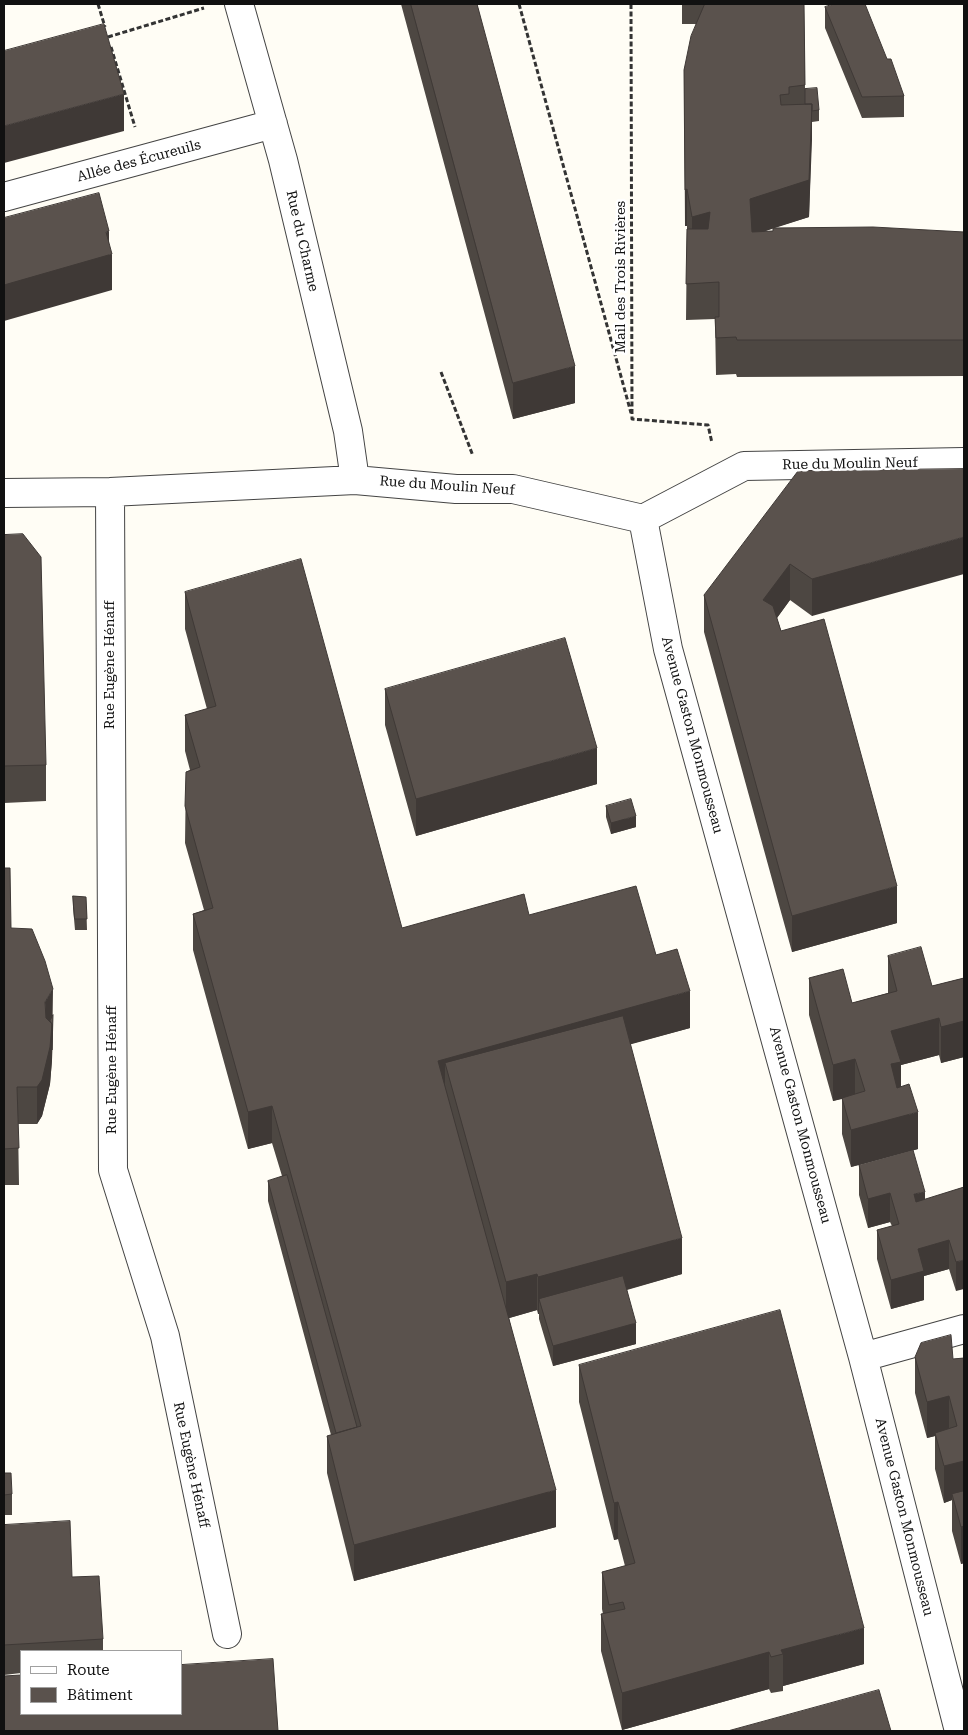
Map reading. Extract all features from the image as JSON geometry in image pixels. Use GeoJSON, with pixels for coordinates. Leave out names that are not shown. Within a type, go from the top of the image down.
{"type":"FeatureCollection","features":[{"type":"Feature","properties":{"kind":"street","name":"Rue du Charme"},"geometry":{"type":"LineString","coordinates":[[239,4],[273,124],[348,432],[355,480]]}},
{"type":"Feature","properties":{"kind":"street","name":"Allée des Écureuils"},"geometry":{"type":"LineString","coordinates":[[4,197],[273,124]]}},
{"type":"Feature","properties":{"kind":"street","name":"Rue du Moulin Neuf"},"geometry":{"type":"LineString","coordinates":[[4,493],[110,492],[355,480],[456,489],[512,489],[643,519],[744,466],[964,462]]}},
{"type":"Feature","properties":{"kind":"street","name":"Rue Eugène Hénaff"},"geometry":{"type":"LineString","coordinates":[[110,492],[113,1170],[165,1336],[227,1634]]}},
{"type":"Feature","properties":{"kind":"street","name":"Avenue Gaston Monmousseau"},"geometry":{"type":"LineString","coordinates":[[643,519],[668,649],[863,1356],[959,1731]]}},
{"type":"Feature","properties":{"kind":"street"},"geometry":{"type":"LineString","coordinates":[[863,1356],[964,1330]]}},
{"type":"Feature","properties":{"kind":"path"},"geometry":{"type":"LineString","coordinates":[[98,4],[144,159]]}},
{"type":"Feature","properties":{"kind":"path"},"geometry":{"type":"LineString","coordinates":[[519,4],[632,419],[708,425],[720,478]]}},
{"type":"Feature","properties":{"kind":"path","name":"Mail des Trois Rivières"},"geometry":{"type":"LineString","coordinates":[[631,4],[632,419]]}},
{"type":"Feature","properties":{"kind":"path"},"geometry":{"type":"LineString","coordinates":[[108,37],[208,6]]}},
{"type":"Feature","properties":{"kind":"path"},"geometry":{"type":"LineString","coordinates":[[441,372],[485,489]]}},
{"type":"Feature","properties":{"kind":"building"},"geometry":{"type":"Polygon","coordinates":[[[411,4],[477,4],[575,366],[513,383],[411,4]]]}},
{"type":"Feature","properties":{"kind":"building"},"geometry":{"type":"Polygon","coordinates":[[[705,4],[804,4],[805,85],[789,87],[789,94],[780,95],[781,105],[812,104],[809,180],[750,199],[752,232],[773,231],[773,228],[873,227],[964,232],[964,340],[737,340],[736,337],[716,338],[715,317],[719,317],[719,282],[686,284],[687,229],[708,229],[710,212],[692,217],[687,189],[685,190],[684,70],[691,36],[705,4]]]}},
{"type":"Feature","properties":{"kind":"building"},"geometry":{"type":"Polygon","coordinates":[[[834,4],[865,4],[887,59],[891,59],[904,96],[862,97],[825,7],[834,4]]]}},
{"type":"Feature","properties":{"kind":"building"},"geometry":{"type":"Polygon","coordinates":[[[104,24],[124,94],[4,126],[4,51],[104,24]]]}},
{"type":"Feature","properties":{"kind":"building"},"geometry":{"type":"Polygon","coordinates":[[[817,88],[819,110],[812,111],[812,104],[805,104],[805,89],[817,88]]]}},
{"type":"Feature","properties":{"kind":"building"},"geometry":{"type":"Polygon","coordinates":[[[99,193],[109,231],[106,232],[112,254],[4,285],[4,218],[99,193]]]}},
{"type":"Feature","properties":{"kind":"building"},"geometry":{"type":"Polygon","coordinates":[[[964,469],[964,537],[812,579],[790,564],[763,600],[773,606],[781,631],[824,619],[897,886],[792,916],[704,595],[798,471],[964,469]]]}},
{"type":"Feature","properties":{"kind":"building"},"geometry":{"type":"Polygon","coordinates":[[[23,534],[41,557],[46,765],[4,766],[4,535],[23,534]]]}},
{"type":"Feature","properties":{"kind":"building"},"geometry":{"type":"Polygon","coordinates":[[[301,559],[402,928],[524,894],[529,915],[636,886],[656,955],[677,949],[690,991],[438,1061],[556,1490],[354,1545],[327,1436],[361,1426],[272,1106],[248,1112],[193,914],[213,908],[185,806],[186,772],[200,767],[185,715],[216,706],[185,592],[301,559]]]}},
{"type":"Feature","properties":{"kind":"building"},"geometry":{"type":"Polygon","coordinates":[[[565,638],[597,748],[416,799],[385,689],[565,638]]]}},
{"type":"Feature","properties":{"kind":"building"},"geometry":{"type":"Polygon","coordinates":[[[631,799],[636,816],[611,823],[606,806],[631,799]]]}},
{"type":"Feature","properties":{"kind":"building"},"geometry":{"type":"Polygon","coordinates":[[[4,868],[10,868],[11,928],[32,929],[45,961],[53,989],[45,1002],[46,1018],[52,1024],[50,1047],[42,1080],[37,1087],[17,1087],[19,1148],[4,1149],[4,868]]]}},
{"type":"Feature","properties":{"kind":"building"},"geometry":{"type":"Polygon","coordinates":[[[73,896],[86,897],[87,919],[75,919],[73,896]]]}},
{"type":"Feature","properties":{"kind":"building"},"geometry":{"type":"Polygon","coordinates":[[[921,947],[932,986],[964,978],[964,1021],[941,1027],[939,1018],[891,1031],[901,1062],[891,1064],[897,1088],[909,1084],[918,1112],[851,1130],[842,1098],[865,1091],[855,1059],[833,1065],[809,978],[843,969],[852,1003],[897,991],[888,956],[921,947]]]}},
{"type":"Feature","properties":{"kind":"building"},"geometry":{"type":"Polygon","coordinates":[[[53,1015],[52,1050],[52,1024],[50,1021],[53,1015]]]}},
{"type":"Feature","properties":{"kind":"building"},"geometry":{"type":"Polygon","coordinates":[[[623,1016],[682,1238],[538,1277],[537,1274],[506,1282],[445,1063],[623,1016]]]}},
{"type":"Feature","properties":{"kind":"building"},"geometry":{"type":"Polygon","coordinates":[[[913,1150],[925,1192],[914,1194],[916,1202],[964,1187],[964,1260],[956,1262],[949,1240],[918,1249],[924,1271],[891,1280],[877,1230],[899,1224],[890,1193],[868,1199],[859,1165],[913,1150]]]}},
{"type":"Feature","properties":{"kind":"building"},"geometry":{"type":"Polygon","coordinates":[[[287,1175],[357,1427],[336,1433],[268,1181],[287,1175]]]}},
{"type":"Feature","properties":{"kind":"building"},"geometry":{"type":"Polygon","coordinates":[[[623,1276],[636,1323],[553,1346],[539,1299],[623,1276]]]}},
{"type":"Feature","properties":{"kind":"building"},"geometry":{"type":"Polygon","coordinates":[[[780,1310],[864,1628],[781,1650],[783,1654],[771,1657],[769,1652],[622,1693],[601,1614],[625,1609],[623,1602],[609,1605],[602,1572],[635,1563],[618,1502],[614,1503],[579,1365],[780,1310]]]}},
{"type":"Feature","properties":{"kind":"building"},"geometry":{"type":"Polygon","coordinates":[[[951,1335],[953,1359],[964,1358],[964,1461],[944,1466],[935,1433],[957,1426],[949,1396],[927,1402],[915,1357],[921,1343],[951,1335]]]}},
{"type":"Feature","properties":{"kind":"building"},"geometry":{"type":"Polygon","coordinates":[[[4,1473],[11,1473],[12,1494],[4,1495],[4,1473]]]}},
{"type":"Feature","properties":{"kind":"building"},"geometry":{"type":"Polygon","coordinates":[[[964,1491],[964,1526],[961,1527],[952,1494],[964,1491]]]}},
{"type":"Feature","properties":{"kind":"building"},"geometry":{"type":"Polygon","coordinates":[[[70,1521],[72,1577],[99,1576],[103,1639],[4,1645],[4,1525],[70,1521]]]}},
{"type":"Feature","properties":{"kind":"building"},"geometry":{"type":"Polygon","coordinates":[[[273,1659],[278,1731],[4,1731],[4,1676],[20,1675],[20,1715],[182,1715],[182,1665],[273,1659]]]}},
{"type":"Feature","properties":{"kind":"building"},"geometry":{"type":"Polygon","coordinates":[[[879,1690],[891,1731],[728,1731],[879,1690]]]}}]}
